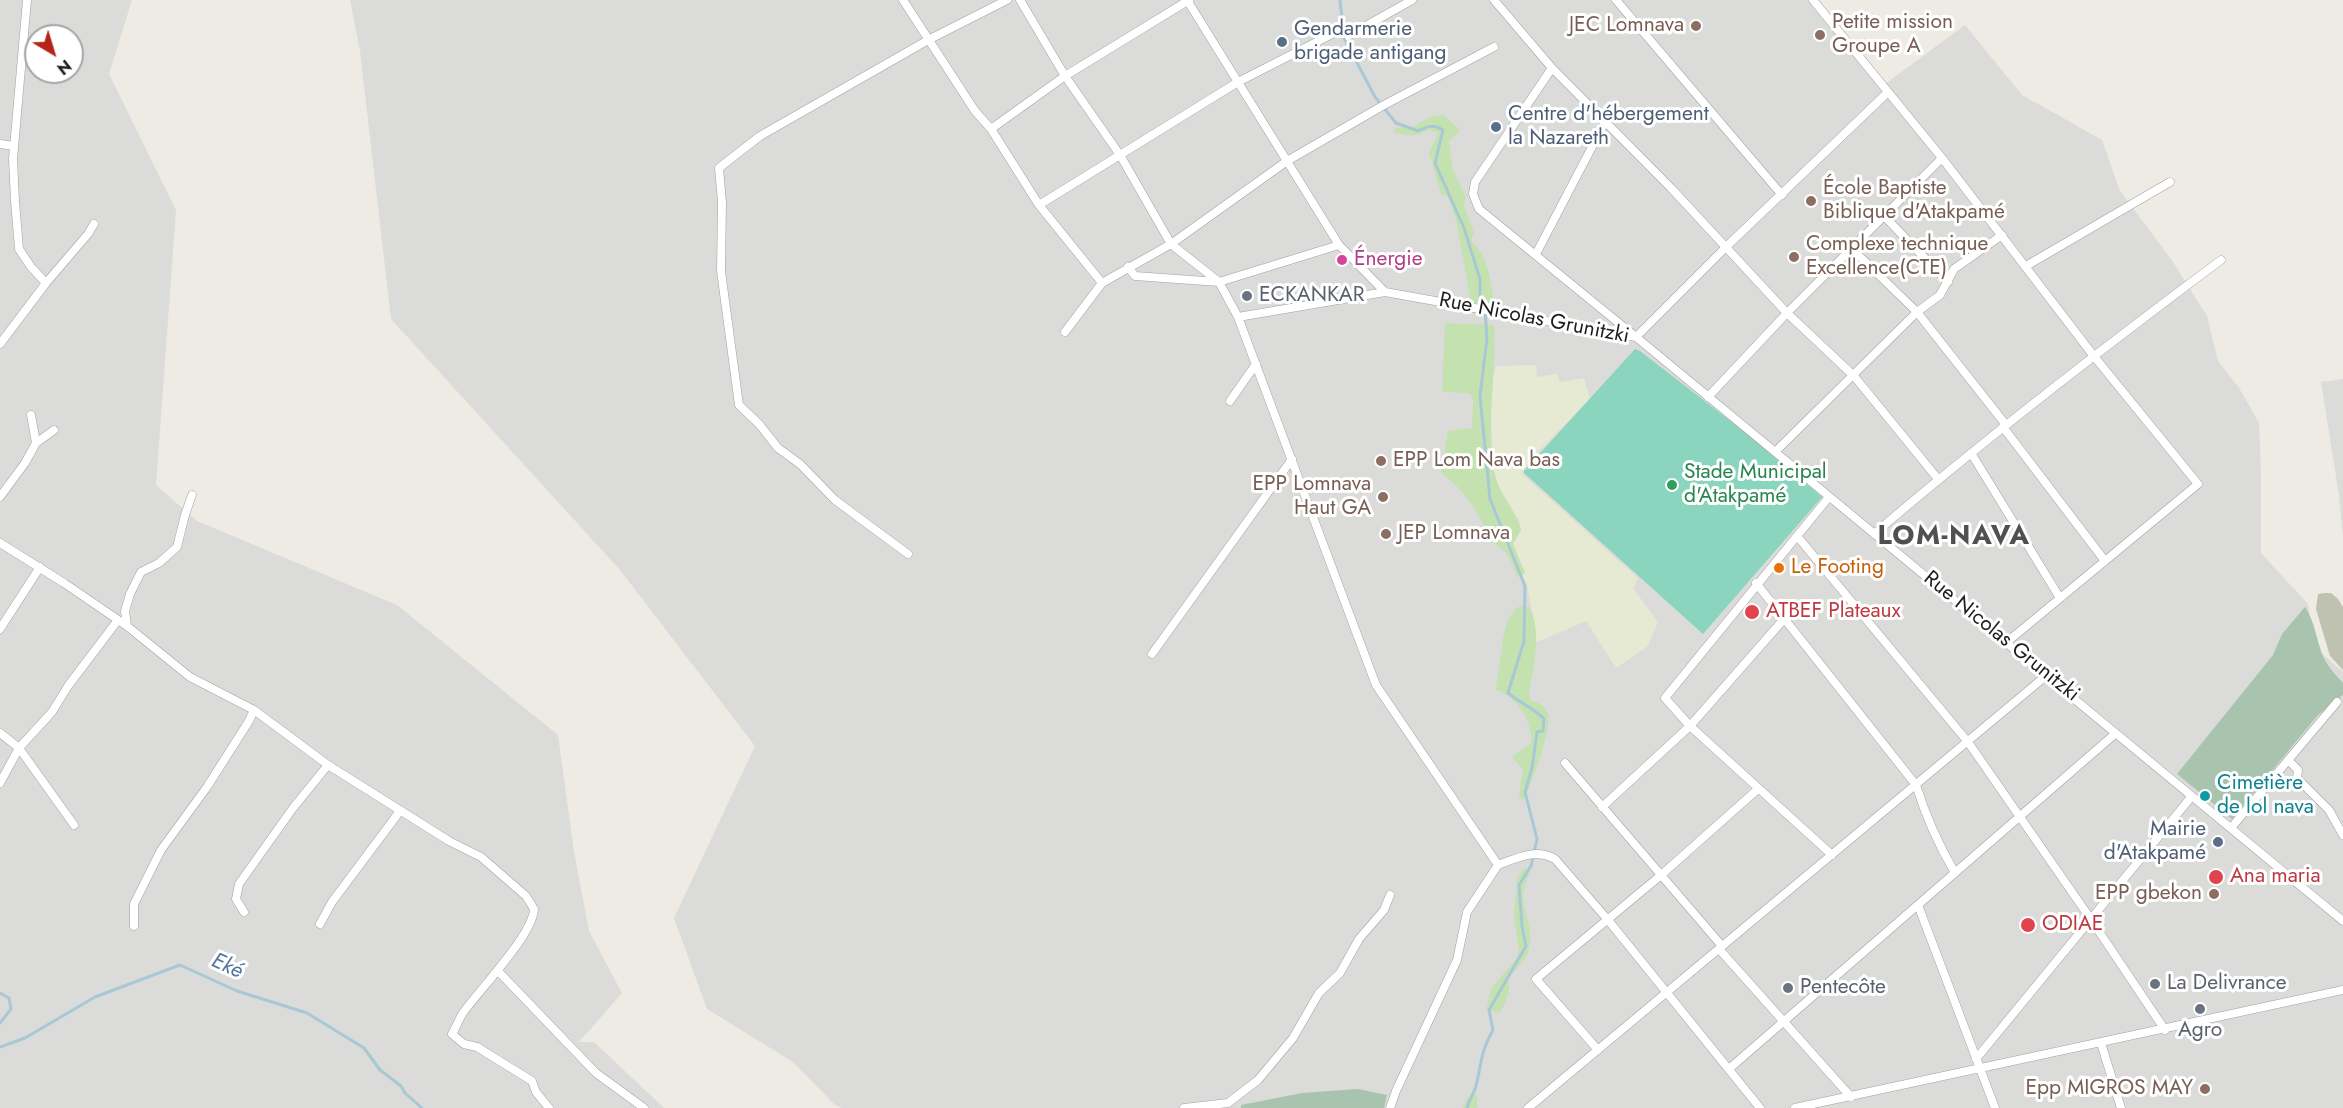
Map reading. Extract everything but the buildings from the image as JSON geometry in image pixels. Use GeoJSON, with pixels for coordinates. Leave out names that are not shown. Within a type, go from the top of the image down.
{"type":"FeatureCollection","features":[{"type":"Feature","properties":{"kind":"street"},"geometry":{"type":"LineString","coordinates":[[27,0],[14,146],[19,249],[45,283]]}},
{"type":"Feature","properties":{"kind":"street"},"geometry":{"type":"LineString","coordinates":[[903,0],[975,111],[991,129],[1039,206],[1102,283]]}},
{"type":"Feature","properties":{"kind":"street"},"geometry":{"type":"LineString","coordinates":[[908,554],[835,500],[801,464],[778,448],[759,424],[739,405],[721,271],[722,202],[719,168],[760,136],[930,39],[1007,0]]}},
{"type":"Feature","properties":{"kind":"street"},"geometry":{"type":"LineString","coordinates":[[1020,0],[1065,76],[1120,154],[1172,243],[1219,282],[1238,317],[1376,685],[1498,866]]}},
{"type":"Feature","properties":{"kind":"street"},"geometry":{"type":"LineString","coordinates":[[991,129],[1065,76],[1188,0],[1339,245],[1385,292]]}},
{"type":"Feature","properties":{"kind":"street"},"geometry":{"type":"LineString","coordinates":[[1348,36],[1412,0]]}},
{"type":"Feature","properties":{"kind":"street"},"geometry":{"type":"LineString","coordinates":[[1494,0],[1552,68],[1671,188],[1787,313],[1854,376],[1938,479]]}},
{"type":"Feature","properties":{"kind":"street"},"geometry":{"type":"LineString","coordinates":[[1617,0],[1782,195]]}},
{"type":"Feature","properties":{"kind":"street"},"geometry":{"type":"LineString","coordinates":[[1813,0],[2002,235],[2093,355],[2198,484],[2007,642]]}},
{"type":"Feature","properties":{"kind":"street"},"geometry":{"type":"LineString","coordinates":[[1039,206],[1238,82],[1340,30]]}},
{"type":"Feature","properties":{"kind":"street"},"geometry":{"type":"LineString","coordinates":[[1065,332],[1102,283],[1172,243],[1287,161],[1382,106],[1494,47]]}},
{"type":"Feature","properties":{"kind":"street"},"geometry":{"type":"LineString","coordinates":[[1552,68],[1475,182],[1473,194],[1479,208],[1636,337],[1887,93]]}},
{"type":"Feature","properties":{"kind":"street"},"geometry":{"type":"LineString","coordinates":[[1536,254],[1605,122]]}},
{"type":"Feature","properties":{"kind":"street"},"geometry":{"type":"LineString","coordinates":[[0,144],[14,146]]}},
{"type":"Feature","properties":{"kind":"street"},"geometry":{"type":"LineString","coordinates":[[1708,397],[1787,313],[1941,158]]}},
{"type":"Feature","properties":{"kind":"street"},"geometry":{"type":"LineString","coordinates":[[2026,266],[2170,182]]}},
{"type":"Feature","properties":{"kind":"street"},"geometry":{"type":"LineString","coordinates":[[1883,215],[1948,282]]}},
{"type":"Feature","properties":{"kind":"street"},"geometry":{"type":"LineString","coordinates":[[0,344],[45,283],[94,224]]}},
{"type":"Feature","properties":{"kind":"street"},"geometry":{"type":"LineString","coordinates":[[1775,452],[1917,312],[1940,295],[1954,270],[2002,235]]}},
{"type":"Feature","properties":{"kind":"street"},"geometry":{"type":"LineString","coordinates":[[1128,267],[1135,276],[1219,282],[1339,245]]}},
{"type":"Feature","properties":{"kind":"street"},"geometry":{"type":"LineString","coordinates":[[1851,248],[1917,312],[2105,561]]}},
{"type":"Feature","properties":{"kind":"street"},"geometry":{"type":"LineString","coordinates":[[1874,534],[1938,479],[2093,355],[2221,260]]}},
{"type":"Feature","properties":{"kind":"street","name":"Rue Nicolas Grunitzki"},"geometry":{"type":"LineString","coordinates":[[1238,317],[1385,292],[1636,337],[2192,796],[2341,916]]}},
{"type":"Feature","properties":{"kind":"street"},"geometry":{"type":"LineString","coordinates":[[1230,401],[1256,364]]}},
{"type":"Feature","properties":{"kind":"street"},"geometry":{"type":"LineString","coordinates":[[31,415],[36,443]]}},
{"type":"Feature","properties":{"kind":"street"},"geometry":{"type":"LineString","coordinates":[[0,497],[25,463],[36,443],[54,430]]}},
{"type":"Feature","properties":{"kind":"street"},"geometry":{"type":"LineString","coordinates":[[1971,453],[2060,598]]}},
{"type":"Feature","properties":{"kind":"street"},"geometry":{"type":"LineString","coordinates":[[1152,654],[1292,459]]}},
{"type":"Feature","properties":{"kind":"street"},"geometry":{"type":"LineString","coordinates":[[127,626],[125,611],[141,572],[159,563],[177,547],[184,515],[192,495]]}},
{"type":"Feature","properties":{"kind":"street"},"geometry":{"type":"LineString","coordinates":[[1829,497],[1756,583],[1665,698],[1690,726],[1832,855]]}},
{"type":"Feature","properties":{"kind":"street"},"geometry":{"type":"LineString","coordinates":[[1797,536],[1968,742],[2165,1030]]}},
{"type":"Feature","properties":{"kind":"street"},"geometry":{"type":"LineString","coordinates":[[0,543],[127,626],[190,677],[254,710],[328,765],[449,841],[481,857],[507,878],[532,903],[534,916],[530,924],[498,971],[462,1013],[452,1034],[464,1044],[477,1047],[532,1081],[536,1092],[549,1108]]}},
{"type":"Feature","properties":{"kind":"street"},"geometry":{"type":"LineString","coordinates":[[0,628],[40,567]]}},
{"type":"Feature","properties":{"kind":"street"},"geometry":{"type":"LineString","coordinates":[[1756,583],[1916,785],[1930,827],[1955,873]]}},
{"type":"Feature","properties":{"kind":"street"},"geometry":{"type":"LineString","coordinates":[[1602,807],[1690,726],[1784,619]]}},
{"type":"Feature","properties":{"kind":"street"},"geometry":{"type":"LineString","coordinates":[[0,783],[20,748],[52,712],[68,686],[118,620]]}},
{"type":"Feature","properties":{"kind":"street"},"geometry":{"type":"LineString","coordinates":[[1528,1108],[2047,675]]}},
{"type":"Feature","properties":{"kind":"street"},"geometry":{"type":"LineString","coordinates":[[2231,828],[2337,702]]}},
{"type":"Feature","properties":{"kind":"street"},"geometry":{"type":"LineString","coordinates":[[134,926],[134,904],[161,850],[207,787],[254,710]]}},
{"type":"Feature","properties":{"kind":"street"},"geometry":{"type":"LineString","coordinates":[[0,733],[20,748],[74,825]]}},
{"type":"Feature","properties":{"kind":"street"},"geometry":{"type":"LineString","coordinates":[[1730,1068],[2116,733]]}},
{"type":"Feature","properties":{"kind":"street"},"geometry":{"type":"LineString","coordinates":[[2288,760],[2298,770],[2297,778],[2329,810],[2343,834]]}},
{"type":"Feature","properties":{"kind":"street"},"geometry":{"type":"LineString","coordinates":[[1565,763],[1851,1097]]}},
{"type":"Feature","properties":{"kind":"street"},"geometry":{"type":"LineString","coordinates":[[244,912],[236,899],[239,884],[293,808],[328,765]]}},
{"type":"Feature","properties":{"kind":"street"},"geometry":{"type":"LineString","coordinates":[[1598,1050],[1536,979],[1660,876],[1758,789]]}},
{"type":"Feature","properties":{"kind":"street"},"geometry":{"type":"LineString","coordinates":[[1976,1059],[2192,796]]}},
{"type":"Feature","properties":{"kind":"street"},"geometry":{"type":"LineString","coordinates":[[321,924],[332,902],[400,811]]}},
{"type":"Feature","properties":{"kind":"street"},"geometry":{"type":"LineString","coordinates":[[1390,1108],[1457,960],[1467,912],[1498,866],[1526,854],[1547,854],[1555,859],[1730,1068],[1760,1108]]}},
{"type":"Feature","properties":{"kind":"street"},"geometry":{"type":"LineString","coordinates":[[1184,1108],[1228,1102],[1258,1080],[1293,1038],[1319,993],[1340,973],[1359,939],[1384,910],[1390,895]]}},
{"type":"Feature","properties":{"kind":"street"},"geometry":{"type":"LineString","coordinates":[[1918,905],[1995,1108]]}},
{"type":"Feature","properties":{"kind":"street"},"geometry":{"type":"LineString","coordinates":[[498,971],[596,1073],[644,1108]]}},
{"type":"Feature","properties":{"kind":"street"},"geometry":{"type":"LineString","coordinates":[[1796,1108],[2343,990]]}},
{"type":"Feature","properties":{"kind":"street"},"geometry":{"type":"LineString","coordinates":[[2101,1043],[2121,1108]]}},
{"type":"Feature","properties":{"kind":"shaded area"},"geometry":{"type":"Polygon","coordinates":[[[0,0],[132,0],[109,74],[176,210],[156,485],[197,521],[397,605],[558,735],[574,852],[589,931],[622,993],[579,1042],[594,1042],[664,1108],[0,1108],[0,0]]]}},
{"type":"Feature","properties":{"kind":"shaded area"},"geometry":{"type":"Polygon","coordinates":[[[350,0],[1812,0],[1885,84],[1965,25],[2022,95],[2102,140],[2120,191],[2171,259],[2207,316],[2218,361],[2239,388],[2259,423],[2261,553],[2308,604],[2311,622],[2303,637],[2343,672],[2343,1108],[841,1108],[834,1104],[793,1062],[707,1009],[674,918],[755,746],[620,570],[391,319],[360,51],[350,0]]]}},
{"type":"Feature","properties":{"kind":"shaded area"},"geometry":{"type":"Polygon","coordinates":[[[1536,365],[1537,377],[1557,374],[1560,382],[1584,378],[1590,399],[1530,460],[1522,474],[1638,578],[1633,588],[1658,622],[1648,646],[1616,668],[1586,621],[1535,643],[1534,622],[1527,586],[1522,575],[1525,573],[1513,544],[1521,529],[1519,521],[1500,490],[1493,468],[1491,412],[1492,380],[1496,366],[1536,365]]]}},
{"type":"Feature","properties":{"kind":"shaded area"},"geometry":{"type":"Polygon","coordinates":[[[2343,379],[2343,538],[2339,495],[2321,382],[2343,379]]]}},
{"type":"Feature","properties":{"kind":"shaded area"},"geometry":{"type":"Polygon","coordinates":[[[2331,593],[2343,607],[2343,670],[2330,656],[2316,609],[2318,594],[2331,593]]]}},
{"type":"Feature","properties":{"kind":"green space"},"geometry":{"type":"Polygon","coordinates":[[[1443,115],[1458,128],[1459,132],[1449,141],[1453,170],[1466,197],[1464,206],[1474,233],[1471,241],[1482,254],[1485,262],[1495,306],[1471,303],[1456,219],[1448,197],[1441,194],[1429,152],[1438,135],[1437,132],[1428,130],[1411,136],[1394,132],[1396,128],[1412,127],[1433,116],[1443,115]]]}},
{"type":"Feature","properties":{"kind":"green space"},"geometry":{"type":"Polygon","coordinates":[[[1445,323],[1494,325],[1491,449],[1495,476],[1521,530],[1513,544],[1525,573],[1517,577],[1511,560],[1505,552],[1490,542],[1471,504],[1441,473],[1448,431],[1472,428],[1473,400],[1469,393],[1442,392],[1445,323]]]}},
{"type":"Feature","properties":{"kind":"green space","name":"Stade Municipal d'Atakpamé"},"geometry":{"type":"Polygon","coordinates":[[[1635,349],[1747,434],[1822,497],[1703,634],[1523,472],[1635,349]]]}},
{"type":"Feature","properties":{"kind":"green space"},"geometry":{"type":"Polygon","coordinates":[[[1520,606],[1529,607],[1536,628],[1530,700],[1545,708],[1548,714],[1547,732],[1540,758],[1523,801],[1519,796],[1523,769],[1512,757],[1531,743],[1529,726],[1517,704],[1495,689],[1508,621],[1520,606]]]}},
{"type":"Feature","properties":{"kind":"green space"},"geometry":{"type":"Polygon","coordinates":[[[2305,607],[2325,660],[2343,683],[2343,695],[2318,715],[2232,819],[2177,774],[2273,655],[2282,634],[2305,607]]]}},
{"type":"Feature","properties":{"kind":"green space"},"geometry":{"type":"Polygon","coordinates":[[[1525,867],[1530,872],[1523,895],[1530,930],[1528,952],[1508,979],[1508,992],[1500,1013],[1486,1010],[1491,989],[1516,959],[1519,950],[1514,916],[1517,879],[1525,867]]]}},
{"type":"Feature","properties":{"kind":"green space"},"geometry":{"type":"Polygon","coordinates":[[[1358,1089],[1387,1095],[1384,1108],[1241,1108],[1241,1105],[1302,1093],[1358,1089]]]}},
{"type":"Feature","properties":{"kind":"green space"},"geometry":{"type":"Polygon","coordinates":[[[1477,1094],[1477,1108],[1463,1108],[1468,1097],[1477,1094]]]}},
{"type":"Feature","properties":{"kind":"waterway"},"geometry":{"type":"LineString","coordinates":[[1340,0],[1344,38],[1375,97],[1396,123],[1418,131],[1430,126],[1443,130],[1435,163],[1464,228],[1480,279],[1480,296],[1485,310],[1487,338],[1480,396],[1490,499],[1525,586],[1524,641],[1508,693],[1544,719],[1543,731],[1537,732],[1532,768],[1525,792],[1537,839],[1531,866],[1519,885],[1522,927],[1526,946],[1489,1010],[1493,1030],[1483,1051],[1476,1086],[1467,1108]]}},
{"type":"Feature","properties":{"kind":"waterway","name":"Eké"},"geometry":{"type":"LineString","coordinates":[[0,1047],[25,1038],[95,997],[180,965],[237,991],[307,1013],[364,1048],[380,1070],[401,1086],[405,1093],[422,1108]]}},
{"type":"Feature","properties":{"kind":"waterway","name":"Eké"},"geometry":{"type":"LineString","coordinates":[[0,993],[9,998],[11,1009],[0,1023]]}},
{"type":"Feature","properties":{"kind":"place","name":"JEC Lomnava"},"geometry":{"type":"Point","coordinates":[1696,26]}},
{"type":"Feature","properties":{"kind":"place","name":"Petite mission Groupe A"},"geometry":{"type":"Point","coordinates":[1820,35]}},
{"type":"Feature","properties":{"kind":"place","name":"Gendarmerie brigade antigang"},"geometry":{"type":"Point","coordinates":[1282,42]}},
{"type":"Feature","properties":{"kind":"place","name":"Centre d'hébergement la Nazareth"},"geometry":{"type":"Point","coordinates":[1496,127]}},
{"type":"Feature","properties":{"kind":"place","name":"École Baptiste Biblique d'Atakpamé"},"geometry":{"type":"Point","coordinates":[1811,201]}},
{"type":"Feature","properties":{"kind":"place","name":"Complexe technique Excellence(CTE)"},"geometry":{"type":"Point","coordinates":[1794,257]}},
{"type":"Feature","properties":{"kind":"place","name":"Énergie"},"geometry":{"type":"Point","coordinates":[1342,260]}},
{"type":"Feature","properties":{"kind":"place","name":"ECKANKAR"},"geometry":{"type":"Point","coordinates":[1247,296]}},
{"type":"Feature","properties":{"kind":"place","name":"EPP Lom Nava bas"},"geometry":{"type":"Point","coordinates":[1381,461]}},
{"type":"Feature","properties":{"kind":"place","name":"Stade Municipal d'Atakpamé"},"geometry":{"type":"Point","coordinates":[1672,485]}},
{"type":"Feature","properties":{"kind":"place","name":"EPP Lomnava Haut GA"},"geometry":{"type":"Point","coordinates":[1383,497]}},
{"type":"Feature","properties":{"kind":"place","name":"JEP Lomnava"},"geometry":{"type":"Point","coordinates":[1386,534]}},
{"type":"Feature","properties":{"kind":"place","name":"Le Footing"},"geometry":{"type":"Point","coordinates":[1779,568]}},
{"type":"Feature","properties":{"kind":"place","name":"ATBEF Plateaux"},"geometry":{"type":"Point","coordinates":[1752,612]}},
{"type":"Feature","properties":{"kind":"place","name":"Cimetière de lol nava"},"geometry":{"type":"Point","coordinates":[2205,796]}},
{"type":"Feature","properties":{"kind":"place","name":"Mairie d'Atakpamé"},"geometry":{"type":"Point","coordinates":[2218,842]}},
{"type":"Feature","properties":{"kind":"place","name":"Ana maria"},"geometry":{"type":"Point","coordinates":[2216,877]}},
{"type":"Feature","properties":{"kind":"place","name":"EPP gbekon"},"geometry":{"type":"Point","coordinates":[2214,894]}},
{"type":"Feature","properties":{"kind":"place","name":"ODIAE"},"geometry":{"type":"Point","coordinates":[2028,925]}},
{"type":"Feature","properties":{"kind":"place","name":"La Delivrance"},"geometry":{"type":"Point","coordinates":[2155,984]}},
{"type":"Feature","properties":{"kind":"place","name":"Pentecôte"},"geometry":{"type":"Point","coordinates":[1788,988]}},
{"type":"Feature","properties":{"kind":"place","name":"Agro"},"geometry":{"type":"Point","coordinates":[2200,1009]}},
{"type":"Feature","properties":{"kind":"place","name":"Epp MIGROS MAY"},"geometry":{"type":"Point","coordinates":[2205,1089]}},
{"type":"Feature","properties":{"kind":"district","name":"LOM-NAVA"},"geometry":{"type":"Point","coordinates":[1954,537]}}]}
